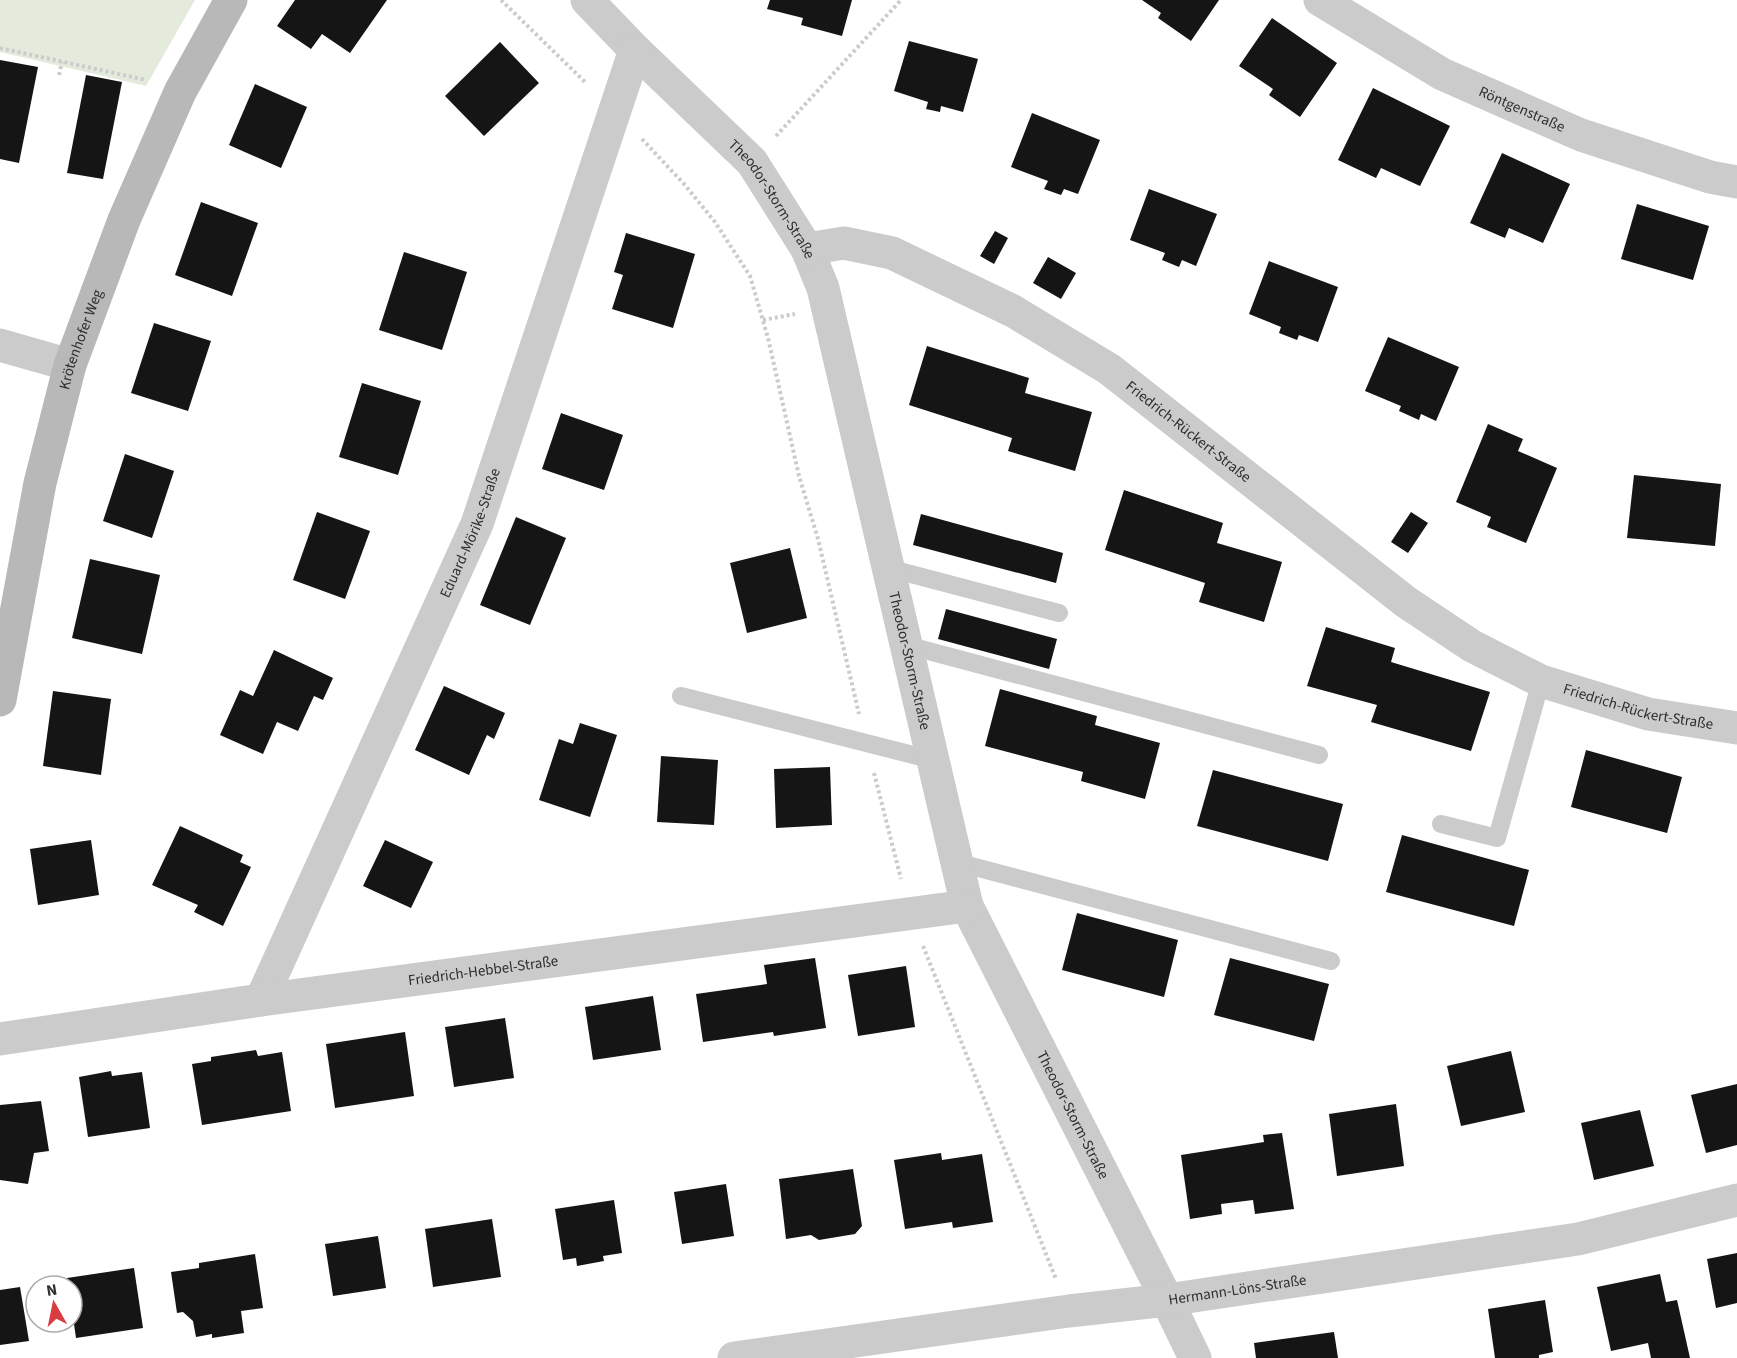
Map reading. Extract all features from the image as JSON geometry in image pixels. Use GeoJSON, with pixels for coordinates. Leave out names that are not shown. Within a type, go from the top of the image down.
{"type":"FeatureCollection","features":[{"type":"Feature","properties":{"kind":"street","name":"Krötenhofer Weg"},"geometry":{"type":"LineString","coordinates":[[0,700],[40,483],[70,365],[124,220],[180,92],[231,0]]}},
{"type":"Feature","properties":{"kind":"street","name":"Theodor-Storm-Straße"},"geometry":{"type":"LineString","coordinates":[[587,0],[635,50],[752,162],[807,249],[823,288],[966,906],[1195,1358]]}},
{"type":"Feature","properties":{"kind":"street","name":"Röntgenstraße"},"geometry":{"type":"LineString","coordinates":[[1320,0],[1442,74],[1570,130],[1710,177],[1737,182]]}},
{"type":"Feature","properties":{"kind":"street","name":"Eduard-Mörike-Straße"},"geometry":{"type":"LineString","coordinates":[[261,1000],[477,524],[635,50]]}},
{"type":"Feature","properties":{"kind":"street","name":"Friedrich-Rückert-Straße"},"geometry":{"type":"LineString","coordinates":[[807,249],[844,243],[892,253],[1013,311],[1109,369],[1406,602],[1472,646],[1541,681],[1648,714],[1737,728]]}},
{"type":"Feature","properties":{"kind":"street"},"geometry":{"type":"LineString","coordinates":[[0,345],[70,365]]}},
{"type":"Feature","properties":{"kind":"street","name":"Friedrich-Hebbel-Straße"},"geometry":{"type":"LineString","coordinates":[[0,1039],[261,1000],[966,906]]}},
{"type":"Feature","properties":{"kind":"street","name":"Hermann-Löns-Straße"},"geometry":{"type":"LineString","coordinates":[[734,1358],[798,1354],[1069,1311],[1167,1300],[1578,1239],[1737,1200]]}},
{"type":"Feature","properties":{"kind":"lane"},"geometry":{"type":"LineString","coordinates":[[888,568],[1059,613]]}},
{"type":"Feature","properties":{"kind":"lane"},"geometry":{"type":"LineString","coordinates":[[906,645],[1319,755]]}},
{"type":"Feature","properties":{"kind":"lane"},"geometry":{"type":"LineString","coordinates":[[1441,824],[1497,838],[1541,681]]}},
{"type":"Feature","properties":{"kind":"lane"},"geometry":{"type":"LineString","coordinates":[[681,696],[933,760]]}},
{"type":"Feature","properties":{"kind":"lane"},"geometry":{"type":"LineString","coordinates":[[956,862],[1331,961]]}},
{"type":"Feature","properties":{"kind":"path"},"geometry":{"type":"LineString","coordinates":[[501,0],[616,111],[684,184],[715,222],[750,276],[768,338],[799,476],[818,539],[866,743],[910,914],[1069,1311]]}},
{"type":"Feature","properties":{"kind":"path"},"geometry":{"type":"LineString","coordinates":[[752,162],[901,0]]}},
{"type":"Feature","properties":{"kind":"path"},"geometry":{"type":"LineString","coordinates":[[0,48],[138,77],[180,92]]}},
{"type":"Feature","properties":{"kind":"path"},"geometry":{"type":"LineString","coordinates":[[59,75],[62,62]]}},
{"type":"Feature","properties":{"kind":"shaded area"},"geometry":{"type":"Polygon","coordinates":[[[0,0],[195,0],[146,86],[0,52],[0,0]]]}},
{"type":"Feature","properties":{"kind":"building"},"geometry":{"type":"Polygon","coordinates":[[[295,0],[387,0],[350,53],[322,34],[311,49],[277,26],[295,0]]]}},
{"type":"Feature","properties":{"kind":"building"},"geometry":{"type":"Polygon","coordinates":[[[770,0],[852,0],[842,36],[801,25],[803,18],[767,9],[770,0]]]}},
{"type":"Feature","properties":{"kind":"building"},"geometry":{"type":"Polygon","coordinates":[[[1142,0],[1219,0],[1191,41],[1158,18],[1161,13],[1142,0]]]}},
{"type":"Feature","properties":{"kind":"building"},"geometry":{"type":"Polygon","coordinates":[[[1272,18],[1337,63],[1300,117],[1269,95],[1273,89],[1239,66],[1272,18]]]}},
{"type":"Feature","properties":{"kind":"building"},"geometry":{"type":"Polygon","coordinates":[[[909,41],[978,59],[963,112],[941,106],[940,112],[926,109],[928,102],[894,91],[909,41]]]}},
{"type":"Feature","properties":{"kind":"building"},"geometry":{"type":"Polygon","coordinates":[[[500,42],[539,83],[484,136],[445,96],[500,42]]]}},
{"type":"Feature","properties":{"kind":"building"},"geometry":{"type":"Polygon","coordinates":[[[0,60],[38,67],[19,163],[0,159],[0,60]]]}},
{"type":"Feature","properties":{"kind":"building"},"geometry":{"type":"Polygon","coordinates":[[[86,75],[122,82],[103,179],[67,173],[86,75]]]}},
{"type":"Feature","properties":{"kind":"building"},"geometry":{"type":"Polygon","coordinates":[[[255,84],[307,107],[281,168],[229,145],[255,84]]]}},
{"type":"Feature","properties":{"kind":"building"},"geometry":{"type":"Polygon","coordinates":[[[1373,88],[1450,126],[1420,186],[1381,168],[1376,178],[1338,160],[1373,88]]]}},
{"type":"Feature","properties":{"kind":"building"},"geometry":{"type":"Polygon","coordinates":[[[1032,113],[1100,140],[1078,194],[1064,189],[1061,195],[1044,189],[1048,181],[1011,167],[1032,113]]]}},
{"type":"Feature","properties":{"kind":"building"},"geometry":{"type":"Polygon","coordinates":[[[1502,153],[1570,184],[1543,243],[1509,228],[1505,238],[1470,223],[1502,153]]]}},
{"type":"Feature","properties":{"kind":"building"},"geometry":{"type":"Polygon","coordinates":[[[1149,189],[1217,214],[1196,266],[1182,260],[1179,267],[1162,260],[1165,253],[1130,240],[1149,189]]]}},
{"type":"Feature","properties":{"kind":"building"},"geometry":{"type":"Polygon","coordinates":[[[201,202],[258,223],[232,296],[175,275],[201,202]]]}},
{"type":"Feature","properties":{"kind":"building"},"geometry":{"type":"Polygon","coordinates":[[[1637,204],[1709,226],[1693,280],[1621,259],[1637,204]]]}},
{"type":"Feature","properties":{"kind":"building"},"geometry":{"type":"Polygon","coordinates":[[[995,231],[1008,238],[994,264],[980,256],[995,231]]]}},
{"type":"Feature","properties":{"kind":"building"},"geometry":{"type":"Polygon","coordinates":[[[626,233],[695,254],[673,328],[612,309],[623,275],[614,272],[626,233]]]}},
{"type":"Feature","properties":{"kind":"building"},"geometry":{"type":"Polygon","coordinates":[[[404,252],[467,272],[442,350],[379,330],[404,252]]]}},
{"type":"Feature","properties":{"kind":"building"},"geometry":{"type":"Polygon","coordinates":[[[1048,257],[1076,273],[1061,299],[1033,283],[1048,257]]]}},
{"type":"Feature","properties":{"kind":"building"},"geometry":{"type":"Polygon","coordinates":[[[1269,261],[1338,287],[1318,342],[1299,335],[1297,340],[1279,333],[1281,327],[1249,314],[1269,261]]]}},
{"type":"Feature","properties":{"kind":"building"},"geometry":{"type":"Polygon","coordinates":[[[154,323],[211,341],[188,411],[131,393],[154,323]]]}},
{"type":"Feature","properties":{"kind":"building"},"geometry":{"type":"Polygon","coordinates":[[[1388,337],[1459,367],[1436,421],[1421,414],[1419,420],[1399,411],[1401,406],[1365,391],[1388,337]]]}},
{"type":"Feature","properties":{"kind":"building"},"geometry":{"type":"Polygon","coordinates":[[[927,346],[1029,378],[1025,393],[1092,412],[1075,471],[1008,451],[1012,438],[909,405],[927,346]]]}},
{"type":"Feature","properties":{"kind":"building"},"geometry":{"type":"Polygon","coordinates":[[[362,383],[421,401],[398,475],[339,457],[362,383]]]}},
{"type":"Feature","properties":{"kind":"building"},"geometry":{"type":"Polygon","coordinates":[[[561,413],[623,435],[604,490],[542,469],[561,413]]]}},
{"type":"Feature","properties":{"kind":"building"},"geometry":{"type":"Polygon","coordinates":[[[1488,424],[1523,439],[1518,451],[1557,468],[1526,543],[1487,527],[1491,517],[1456,502],[1488,424]]]}},
{"type":"Feature","properties":{"kind":"building"},"geometry":{"type":"Polygon","coordinates":[[[125,454],[174,471],[152,538],[103,521],[125,454]]]}},
{"type":"Feature","properties":{"kind":"building"},"geometry":{"type":"Polygon","coordinates":[[[1634,475],[1721,484],[1715,546],[1627,538],[1634,475]]]}},
{"type":"Feature","properties":{"kind":"building"},"geometry":{"type":"Polygon","coordinates":[[[1124,490],[1223,523],[1217,543],[1282,562],[1264,622],[1199,602],[1205,583],[1105,550],[1124,490]]]}},
{"type":"Feature","properties":{"kind":"building"},"geometry":{"type":"Polygon","coordinates":[[[317,512],[370,531],[345,599],[293,580],[317,512]]]}},
{"type":"Feature","properties":{"kind":"building"},"geometry":{"type":"Polygon","coordinates":[[[1411,512],[1428,523],[1408,553],[1391,542],[1411,512]]]}},
{"type":"Feature","properties":{"kind":"building"},"geometry":{"type":"Polygon","coordinates":[[[921,514],[1063,553],[1056,583],[913,545],[921,514]]]}},
{"type":"Feature","properties":{"kind":"building"},"geometry":{"type":"Polygon","coordinates":[[[516,517],[566,538],[530,625],[480,605],[516,517]]]}},
{"type":"Feature","properties":{"kind":"building"},"geometry":{"type":"Polygon","coordinates":[[[790,548],[807,618],[747,633],[730,563],[790,548]]]}},
{"type":"Feature","properties":{"kind":"building"},"geometry":{"type":"Polygon","coordinates":[[[90,559],[160,575],[142,654],[72,638],[90,559]]]}},
{"type":"Feature","properties":{"kind":"building"},"geometry":{"type":"Polygon","coordinates":[[[946,609],[1057,639],[1049,669],[938,639],[946,609]]]}},
{"type":"Feature","properties":{"kind":"building"},"geometry":{"type":"Polygon","coordinates":[[[1326,627],[1395,648],[1391,662],[1490,692],[1471,751],[1371,722],[1377,705],[1307,686],[1326,627]]]}},
{"type":"Feature","properties":{"kind":"building"},"geometry":{"type":"Polygon","coordinates":[[[274,650],[333,678],[323,700],[314,696],[298,731],[277,722],[263,754],[220,735],[240,690],[253,696],[274,650]]]}},
{"type":"Feature","properties":{"kind":"building"},"geometry":{"type":"Polygon","coordinates":[[[444,686],[505,713],[494,739],[487,735],[469,775],[415,750],[444,686]]]}},
{"type":"Feature","properties":{"kind":"building"},"geometry":{"type":"Polygon","coordinates":[[[1000,689],[1097,716],[1095,725],[1160,743],[1145,799],[1081,781],[1083,772],[985,746],[1000,689]]]}},
{"type":"Feature","properties":{"kind":"building"},"geometry":{"type":"Polygon","coordinates":[[[53,691],[111,699],[101,775],[43,766],[53,691]]]}},
{"type":"Feature","properties":{"kind":"building"},"geometry":{"type":"Polygon","coordinates":[[[580,723],[617,735],[590,817],[539,800],[559,739],[573,744],[580,723]]]}},
{"type":"Feature","properties":{"kind":"building"},"geometry":{"type":"Polygon","coordinates":[[[1586,750],[1682,777],[1667,833],[1571,807],[1586,750]]]}},
{"type":"Feature","properties":{"kind":"building"},"geometry":{"type":"Polygon","coordinates":[[[661,756],[718,760],[714,825],[657,822],[661,756]]]}},
{"type":"Feature","properties":{"kind":"building"},"geometry":{"type":"Polygon","coordinates":[[[830,767],[832,825],[776,828],[774,769],[830,767]]]}},
{"type":"Feature","properties":{"kind":"building"},"geometry":{"type":"Polygon","coordinates":[[[1213,770],[1343,804],[1328,861],[1197,826],[1213,770]]]}},
{"type":"Feature","properties":{"kind":"building"},"geometry":{"type":"Polygon","coordinates":[[[180,826],[243,855],[240,862],[251,867],[223,926],[194,912],[198,905],[152,885],[180,826]]]}},
{"type":"Feature","properties":{"kind":"building"},"geometry":{"type":"Polygon","coordinates":[[[1402,835],[1529,870],[1514,926],[1386,892],[1402,835]]]}},
{"type":"Feature","properties":{"kind":"building"},"geometry":{"type":"Polygon","coordinates":[[[91,840],[99,895],[38,905],[30,849],[91,840]]]}},
{"type":"Feature","properties":{"kind":"building"},"geometry":{"type":"Polygon","coordinates":[[[385,840],[433,862],[411,908],[363,886],[385,840]]]}},
{"type":"Feature","properties":{"kind":"building"},"geometry":{"type":"Polygon","coordinates":[[[1077,913],[1178,940],[1164,997],[1062,970],[1077,913]]]}},
{"type":"Feature","properties":{"kind":"building"},"geometry":{"type":"Polygon","coordinates":[[[815,958],[826,1028],[774,1036],[773,1032],[703,1042],[696,994],[767,984],[764,965],[815,958]]]}},
{"type":"Feature","properties":{"kind":"building"},"geometry":{"type":"Polygon","coordinates":[[[1230,958],[1329,984],[1314,1041],[1214,1015],[1230,958]]]}},
{"type":"Feature","properties":{"kind":"building"},"geometry":{"type":"Polygon","coordinates":[[[906,966],[915,1027],[858,1036],[848,975],[906,966]]]}},
{"type":"Feature","properties":{"kind":"building"},"geometry":{"type":"Polygon","coordinates":[[[653,996],[661,1050],[593,1060],[585,1007],[653,996]]]}},
{"type":"Feature","properties":{"kind":"building"},"geometry":{"type":"Polygon","coordinates":[[[505,1018],[514,1078],[454,1087],[445,1027],[505,1018]]]}},
{"type":"Feature","properties":{"kind":"building"},"geometry":{"type":"Polygon","coordinates":[[[405,1032],[414,1096],[335,1108],[326,1044],[405,1032]]]}},
{"type":"Feature","properties":{"kind":"building"},"geometry":{"type":"Polygon","coordinates":[[[256,1050],[258,1056],[282,1052],[291,1111],[202,1125],[192,1064],[211,1061],[211,1057],[256,1050]]]}},
{"type":"Feature","properties":{"kind":"building"},"geometry":{"type":"Polygon","coordinates":[[[1511,1051],[1525,1112],[1461,1126],[1447,1066],[1511,1051]]]}},
{"type":"Feature","properties":{"kind":"building"},"geometry":{"type":"Polygon","coordinates":[[[111,1071],[112,1076],[142,1072],[150,1128],[88,1137],[79,1077],[111,1071]]]}},
{"type":"Feature","properties":{"kind":"building"},"geometry":{"type":"Polygon","coordinates":[[[1737,1084],[1737,1145],[1706,1153],[1691,1095],[1737,1084]]]}},
{"type":"Feature","properties":{"kind":"building"},"geometry":{"type":"Polygon","coordinates":[[[41,1101],[49,1151],[34,1153],[28,1184],[0,1180],[0,1105],[41,1101]]]}},
{"type":"Feature","properties":{"kind":"building"},"geometry":{"type":"Polygon","coordinates":[[[1396,1104],[1404,1166],[1337,1176],[1329,1114],[1396,1104]]]}},
{"type":"Feature","properties":{"kind":"building"},"geometry":{"type":"Polygon","coordinates":[[[1640,1110],[1654,1166],[1594,1180],[1581,1123],[1640,1110]]]}},
{"type":"Feature","properties":{"kind":"building"},"geometry":{"type":"Polygon","coordinates":[[[1282,1133],[1294,1209],[1255,1214],[1253,1200],[1221,1204],[1222,1214],[1190,1219],[1181,1155],[1264,1142],[1263,1135],[1282,1133]]]}},
{"type":"Feature","properties":{"kind":"building"},"geometry":{"type":"Polygon","coordinates":[[[941,1153],[942,1160],[982,1154],[993,1222],[953,1228],[952,1222],[905,1229],[894,1160],[941,1153]]]}},
{"type":"Feature","properties":{"kind":"building"},"geometry":{"type":"Polygon","coordinates":[[[853,1169],[862,1226],[855,1234],[819,1240],[811,1235],[786,1239],[779,1179],[853,1169]]]}},
{"type":"Feature","properties":{"kind":"building"},"geometry":{"type":"Polygon","coordinates":[[[726,1184],[734,1236],[682,1244],[674,1192],[726,1184]]]}},
{"type":"Feature","properties":{"kind":"building"},"geometry":{"type":"Polygon","coordinates":[[[614,1200],[622,1253],[603,1256],[604,1261],[577,1266],[576,1258],[563,1260],[555,1209],[614,1200]]]}},
{"type":"Feature","properties":{"kind":"building"},"geometry":{"type":"Polygon","coordinates":[[[492,1219],[501,1277],[433,1287],[425,1229],[492,1219]]]}},
{"type":"Feature","properties":{"kind":"building"},"geometry":{"type":"Polygon","coordinates":[[[378,1236],[386,1288],[333,1296],[325,1244],[378,1236]]]}},
{"type":"Feature","properties":{"kind":"building"},"geometry":{"type":"Polygon","coordinates":[[[1737,1253],[1737,1303],[1716,1308],[1707,1259],[1737,1253]]]}},
{"type":"Feature","properties":{"kind":"building"},"geometry":{"type":"Polygon","coordinates":[[[255,1254],[263,1308],[241,1311],[244,1333],[212,1338],[212,1334],[196,1337],[193,1321],[183,1312],[177,1313],[171,1272],[199,1268],[199,1263],[255,1254]]]}},
{"type":"Feature","properties":{"kind":"building"},"geometry":{"type":"Polygon","coordinates":[[[134,1268],[143,1328],[76,1338],[75,1334],[84,1334],[84,1275],[134,1268]]]}},
{"type":"Feature","properties":{"kind":"building"},"geometry":{"type":"Polygon","coordinates":[[[1660,1274],[1666,1302],[1677,1300],[1690,1358],[1651,1358],[1648,1343],[1611,1351],[1597,1287],[1660,1274]]]}},
{"type":"Feature","properties":{"kind":"building"},"geometry":{"type":"Polygon","coordinates":[[[20,1287],[24,1311],[24,1334],[28,1334],[29,1341],[0,1345],[0,1290],[20,1287]]]}},
{"type":"Feature","properties":{"kind":"building"},"geometry":{"type":"Polygon","coordinates":[[[1545,1300],[1553,1352],[1539,1355],[1539,1358],[1495,1358],[1488,1309],[1545,1300]]]}},
{"type":"Feature","properties":{"kind":"building"},"geometry":{"type":"Polygon","coordinates":[[[1334,1332],[1338,1358],[1256,1358],[1254,1343],[1334,1332]]]}}]}
